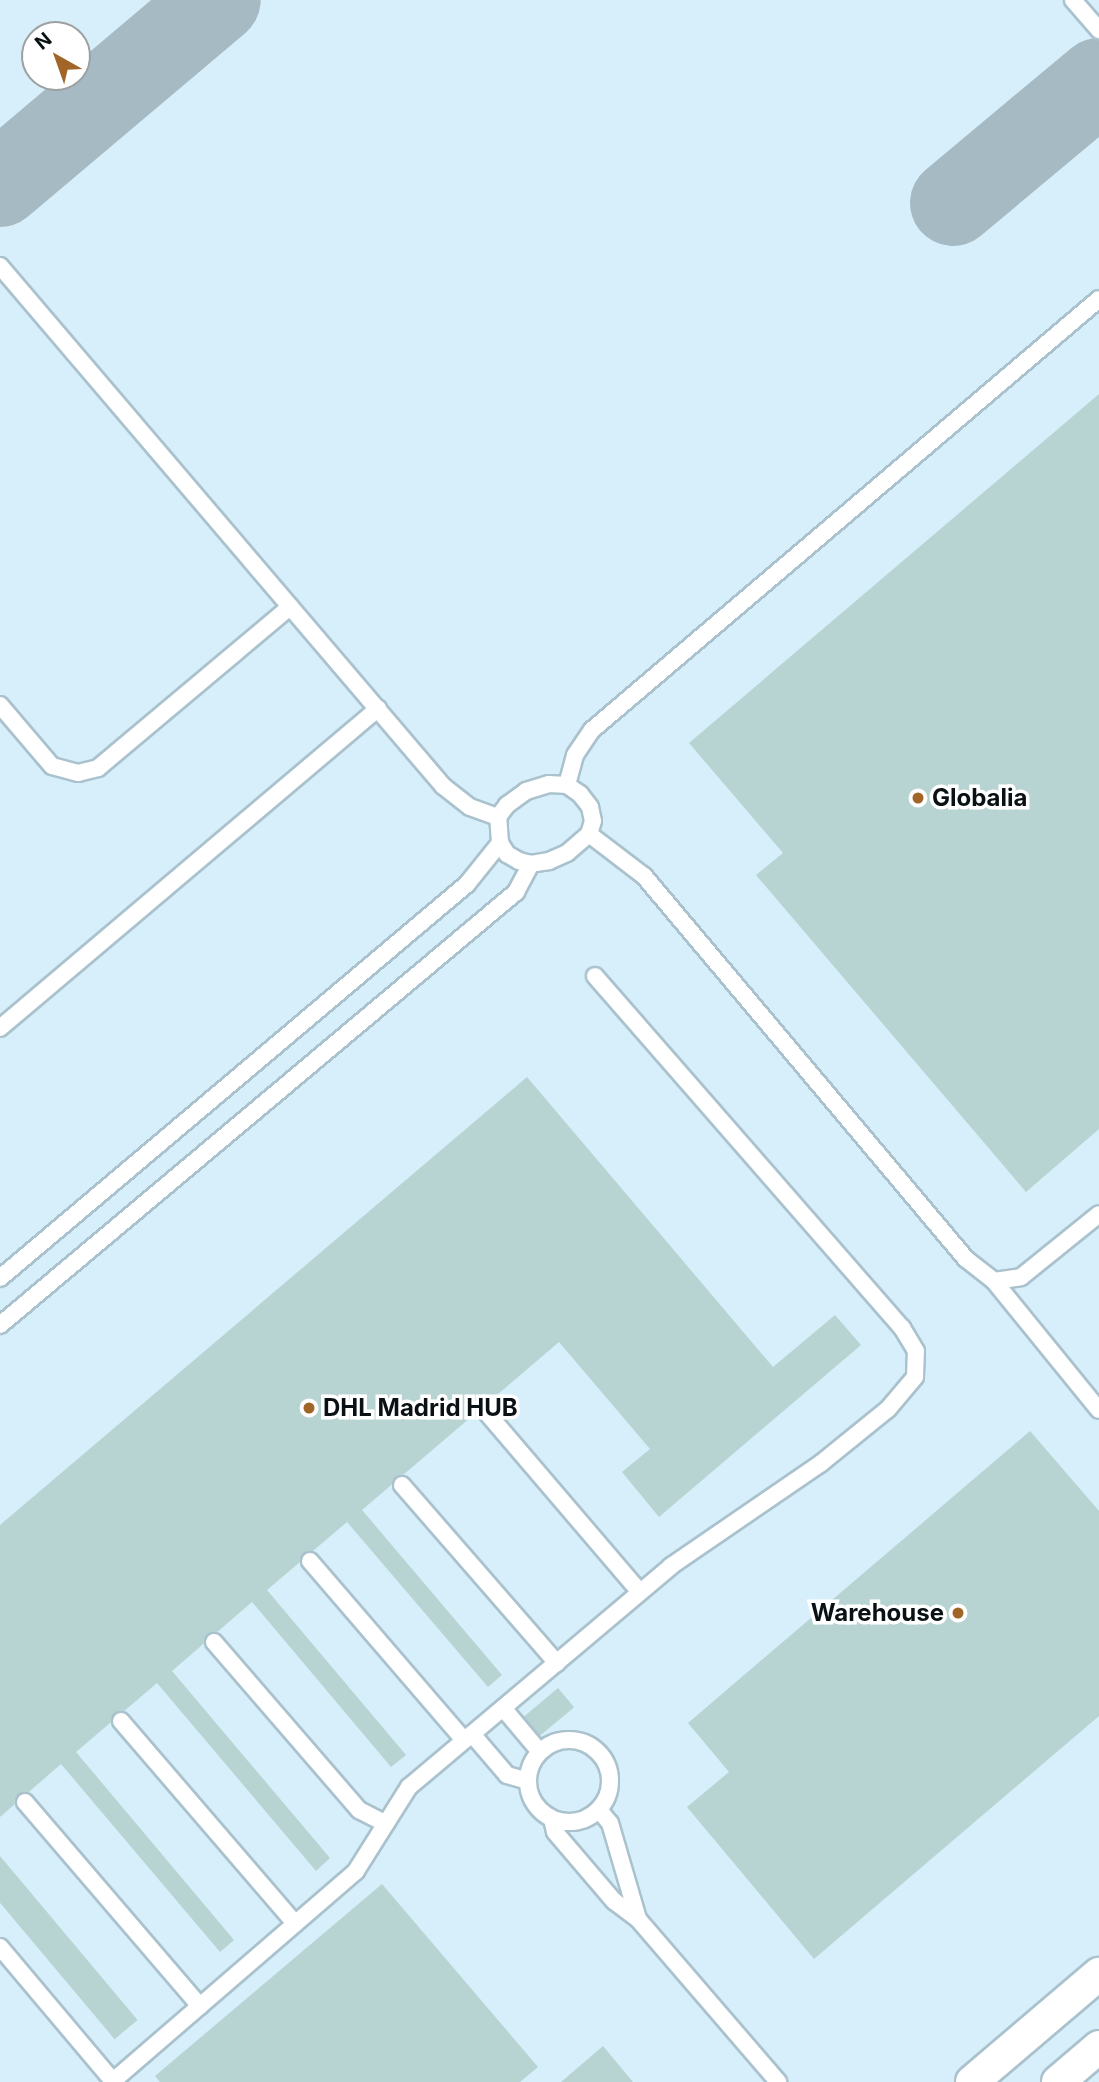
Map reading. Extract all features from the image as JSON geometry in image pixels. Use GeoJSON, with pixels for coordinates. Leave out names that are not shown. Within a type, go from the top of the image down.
{"type":"FeatureCollection","features":[{"type":"Feature","properties":{"kind":"street"},"geometry":{"type":"LineString","coordinates":[[972,2082],[1099,1974]]}},
{"type":"Feature","properties":{"kind":"street"},"geometry":{"type":"LineString","coordinates":[[1058,2082],[1099,2047]]}},
{"type":"Feature","properties":{"kind":"lane"},"geometry":{"type":"LineString","coordinates":[[1073,0],[1099,30]]}},
{"type":"Feature","properties":{"kind":"lane"},"geometry":{"type":"LineString","coordinates":[[0,266],[443,786],[470,807],[498,817]]}},
{"type":"Feature","properties":{"kind":"lane"},"geometry":{"type":"LineString","coordinates":[[567,785],[575,755],[592,730],[1099,299]]}},
{"type":"Feature","properties":{"kind":"lane"},"geometry":{"type":"LineString","coordinates":[[0,705],[52,766],[78,773],[98,768],[290,607]]}},
{"type":"Feature","properties":{"kind":"lane"},"geometry":{"type":"LineString","coordinates":[[0,1028],[378,709]]}},
{"type":"Feature","properties":{"kind":"lane"},"geometry":{"type":"LineString","coordinates":[[549,784],[567,785],[590,807],[593,821],[589,834],[567,853],[531,864],[507,854],[496,831],[498,817],[507,805],[526,791],[549,784]]}},
{"type":"Feature","properties":{"kind":"lane"},"geometry":{"type":"LineString","coordinates":[[589,834],[644,876],[966,1259],[993,1281],[1099,1410]]}},
{"type":"Feature","properties":{"kind":"lane"},"geometry":{"type":"LineString","coordinates":[[0,1278],[467,884],[500,844]]}},
{"type":"Feature","properties":{"kind":"lane"},"geometry":{"type":"LineString","coordinates":[[0,1325],[516,892],[531,864]]}},
{"type":"Feature","properties":{"kind":"lane"},"geometry":{"type":"LineString","coordinates":[[0,1947],[113,2081],[356,1871],[409,1787],[671,1566],[820,1464],[888,1409],[915,1377],[916,1351],[902,1328],[595,976]]}},
{"type":"Feature","properties":{"kind":"lane"},"geometry":{"type":"LineString","coordinates":[[993,1281],[1021,1277],[1099,1214]]}},
{"type":"Feature","properties":{"kind":"lane"},"geometry":{"type":"LineString","coordinates":[[487,1413],[640,1592]]}},
{"type":"Feature","properties":{"kind":"lane"},"geometry":{"type":"LineString","coordinates":[[402,1485],[557,1663]]}},
{"type":"Feature","properties":{"kind":"lane"},"geometry":{"type":"LineString","coordinates":[[310,1561],[468,1737],[506,1775],[528,1781]]}},
{"type":"Feature","properties":{"kind":"lane"},"geometry":{"type":"LineString","coordinates":[[214,1642],[359,1810],[386,1824]]}},
{"type":"Feature","properties":{"kind":"lane"},"geometry":{"type":"LineString","coordinates":[[503,1708],[540,1752]]}},
{"type":"Feature","properties":{"kind":"lane"},"geometry":{"type":"LineString","coordinates":[[121,1721],[295,1923]]}},
{"type":"Feature","properties":{"kind":"lane"},"geometry":{"type":"LineString","coordinates":[[569,1740],[584,1743],[598,1751],[607,1764],[611,1780],[608,1796],[599,1810],[577,1821],[552,1819],[539,1810],[530,1797],[528,1781],[531,1765],[540,1752],[553,1742],[569,1740]]}},
{"type":"Feature","properties":{"kind":"lane"},"geometry":{"type":"LineString","coordinates":[[25,1802],[200,2006]]}},
{"type":"Feature","properties":{"kind":"lane"},"geometry":{"type":"LineString","coordinates":[[599,1810],[610,1823],[638,1919]]}},
{"type":"Feature","properties":{"kind":"lane"},"geometry":{"type":"LineString","coordinates":[[552,1819],[555,1832],[563,1842],[614,1901],[638,1919],[778,2082]]}},
{"type":"Feature","properties":{"kind":"building","name":"Globalia"},"geometry":{"type":"Polygon","coordinates":[[[1099,394],[1099,1129],[1026,1192],[756,875],[783,853],[689,743],[1099,394]]]}},
{"type":"Feature","properties":{"kind":"building","name":"DHL Madrid HUB"},"geometry":{"type":"Polygon","coordinates":[[[527,1077],[773,1367],[835,1315],[861,1345],[659,1517],[622,1472],[650,1449],[559,1342],[362,1510],[502,1675],[488,1687],[347,1522],[267,1590],[406,1755],[391,1767],[252,1602],[172,1671],[330,1858],[316,1871],[157,1683],[76,1752],[234,1940],[220,1952],[61,1764],[0,1817],[0,1525],[527,1077]]]}},
{"type":"Feature","properties":{"kind":"building","name":"Warehouse"},"geometry":{"type":"Polygon","coordinates":[[[1030,1431],[1099,1511],[1099,1716],[814,1959],[687,1807],[729,1772],[688,1723],[1030,1431]]]}},
{"type":"Feature","properties":{"kind":"building"},"geometry":{"type":"Polygon","coordinates":[[[558,1688],[574,1707],[540,1736],[524,1717],[558,1688]]]}},
{"type":"Feature","properties":{"kind":"building"},"geometry":{"type":"Polygon","coordinates":[[[0,1856],[138,2020],[115,2039],[0,1903],[0,1856]]]}},
{"type":"Feature","properties":{"kind":"building"},"geometry":{"type":"Polygon","coordinates":[[[382,1884],[538,2067],[520,2082],[160,2082],[155,2076],[382,1884]]]}},
{"type":"Feature","properties":{"kind":"building"},"geometry":{"type":"Polygon","coordinates":[[[603,2046],[633,2082],[561,2082],[603,2046]]]}},
{"type":"Feature","properties":{"kind":"taxiway"},"geometry":{"type":"LineString","coordinates":[[0,184],[218,0]]}},
{"type":"Feature","properties":{"kind":"taxiway"},"geometry":{"type":"LineString","coordinates":[[953,203],[1099,81]]}},
{"type":"Feature","properties":{"kind":"place","name":"Globalia"},"geometry":{"type":"Point","coordinates":[918,798]}},
{"type":"Feature","properties":{"kind":"place","name":"DHL Madrid HUB"},"geometry":{"type":"Point","coordinates":[309,1408]}},
{"type":"Feature","properties":{"kind":"place","name":"Warehouse"},"geometry":{"type":"Point","coordinates":[958,1613]}}]}
